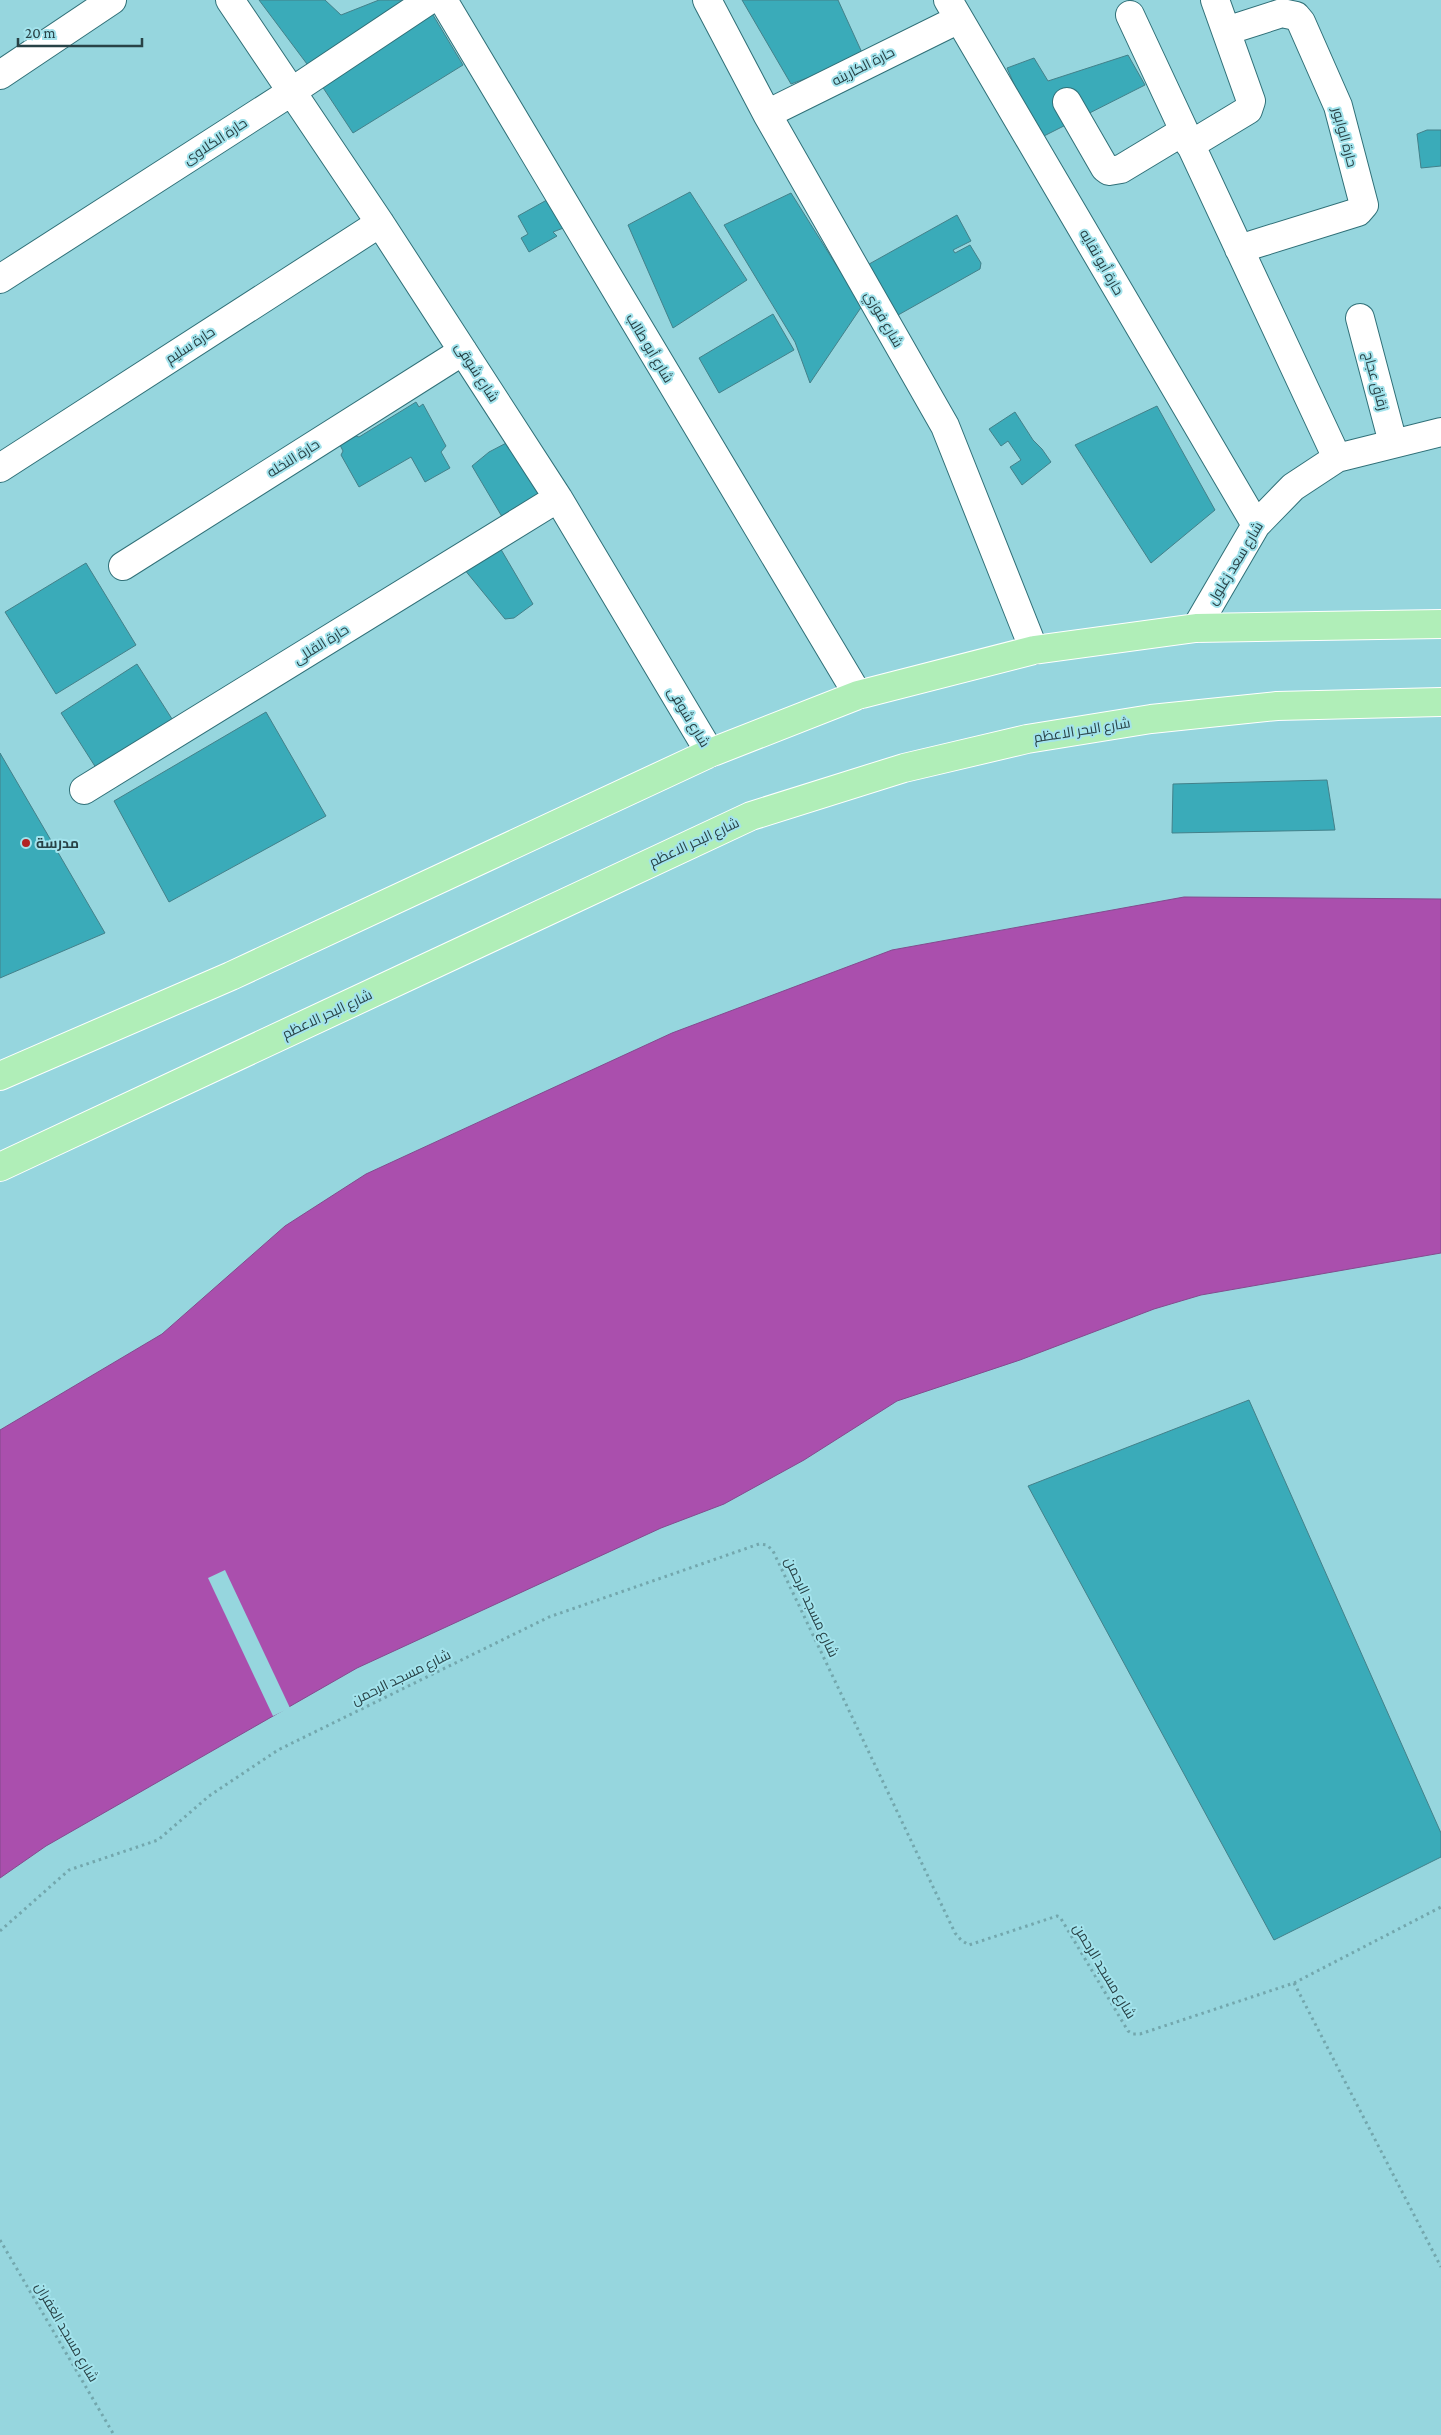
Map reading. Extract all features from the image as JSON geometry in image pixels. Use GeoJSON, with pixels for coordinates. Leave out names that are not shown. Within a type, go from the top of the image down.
{"type":"FeatureCollection","features":[{"type":"Feature","properties":{"kind":"main road"},"geometry":{"type":"LineString","coordinates":[[0,1076],[230,976],[710,753],[858,695],[1034,650],[1196,628],[1441,624]]}},
{"type":"Feature","properties":{"kind":"main road","name":"شارع البحر الاعظم"},"geometry":{"type":"LineString","coordinates":[[0,1166],[751,816],[904,768],[1027,739],[1151,719],[1277,706],[1441,702]]}},
{"type":"Feature","properties":{"kind":"street"},"geometry":{"type":"LineString","coordinates":[[0,75],[112,0]]}},
{"type":"Feature","properties":{"kind":"street","name":"شارع شوقى"},"geometry":{"type":"LineString","coordinates":[[230,0],[380,223],[558,498],[710,753]]}},
{"type":"Feature","properties":{"kind":"street","name":"حارة الكلاوى"},"geometry":{"type":"LineString","coordinates":[[0,279],[291,92],[429,0]]}},
{"type":"Feature","properties":{"kind":"street","name":"شارع أبو طالب"},"geometry":{"type":"LineString","coordinates":[[443,0],[858,695]]}},
{"type":"Feature","properties":{"kind":"street","name":"شارع فوزي"},"geometry":{"type":"LineString","coordinates":[[707,0],[768,114],[945,426],[1034,650]]}},
{"type":"Feature","properties":{"kind":"street"},"geometry":{"type":"LineString","coordinates":[[1067,102],[1104,168],[1109,171],[1121,169],[1248,110],[1251,101],[1215,0]]}},
{"type":"Feature","properties":{"kind":"street","name":"حارة الكارينه"},"geometry":{"type":"LineString","coordinates":[[768,114],[954,9]]}},
{"type":"Feature","properties":{"kind":"street","name":"حارة أبو نقايه"},"geometry":{"type":"LineString","coordinates":[[954,9],[1256,525]]}},
{"type":"Feature","properties":{"kind":"street","name":"حارة الوابور"},"geometry":{"type":"LineString","coordinates":[[1226,31],[1282,13],[1296,16],[1301,22],[1338,106],[1364,205],[1358,212],[1239,249]]}},
{"type":"Feature","properties":{"kind":"street"},"geometry":{"type":"LineString","coordinates":[[1130,16],[1337,458]]}},
{"type":"Feature","properties":{"kind":"street","name":"حارة سليم"},"geometry":{"type":"LineString","coordinates":[[0,468],[380,223]]}},
{"type":"Feature","properties":{"kind":"street","name":"زقاق عجاج"},"geometry":{"type":"LineString","coordinates":[[1360,318],[1393,443]]}},
{"type":"Feature","properties":{"kind":"street","name":"حارة النخله"},"geometry":{"type":"LineString","coordinates":[[123,566],[463,351]]}},
{"type":"Feature","properties":{"kind":"street","name":"شارع سعد زغلول"},"geometry":{"type":"LineString","coordinates":[[1196,628],[1256,525],[1293,487],[1337,458],[1441,432]]}},
{"type":"Feature","properties":{"kind":"street","name":"حارة القللى"},"geometry":{"type":"LineString","coordinates":[[84,790],[558,498]]}},
{"type":"Feature","properties":{"kind":"path","name":"شارع مسجد الرحمن"},"geometry":{"type":"LineString","coordinates":[[0,1931],[69,1870],[158,1840],[209,1796],[278,1750],[549,1617],[759,1544],[767,1545],[773,1551],[955,1933],[961,1940],[969,1944],[1057,1916],[1060,1917],[1128,2030],[1133,2034],[1140,2034],[1294,1983],[1441,1907]]}},
{"type":"Feature","properties":{"kind":"path"},"geometry":{"type":"LineString","coordinates":[[1294,1983],[1441,2267]]}},
{"type":"Feature","properties":{"kind":"path","name":"شارع مسجد الغفران"},"geometry":{"type":"LineString","coordinates":[[0,2240],[114,2435]]}},
{"type":"Feature","properties":{"kind":"shaded area"},"geometry":{"type":"Polygon","coordinates":[[[1184,897],[1441,899],[1441,1253],[1201,1295],[1154,1309],[1020,1360],[897,1401],[804,1460],[724,1504],[661,1528],[357,1668],[46,1846],[0,1878],[0,1430],[162,1334],[285,1226],[366,1174],[672,1033],[892,950],[1184,897]]]}},
{"type":"Feature","properties":{"kind":"pier"},"geometry":{"type":"Polygon","coordinates":[[[225,1570],[290,1708],[273,1716],[208,1578],[225,1570]]]}},
{"type":"Feature","properties":{"kind":"building"},"geometry":{"type":"Polygon","coordinates":[[[259,0],[325,0],[341,15],[379,0],[424,0],[463,65],[353,133],[310,68],[259,0]]]}},
{"type":"Feature","properties":{"kind":"building"},"geometry":{"type":"Polygon","coordinates":[[[742,0],[838,0],[864,57],[791,84],[742,0]]]}},
{"type":"Feature","properties":{"kind":"building"},"geometry":{"type":"Polygon","coordinates":[[[1128,55],[1145,85],[1038,139],[1007,68],[1034,58],[1048,81],[1128,55]]]}},
{"type":"Feature","properties":{"kind":"building"},"geometry":{"type":"Polygon","coordinates":[[[1427,130],[1441,130],[1441,166],[1421,168],[1417,134],[1427,130]]]}},
{"type":"Feature","properties":{"kind":"building"},"geometry":{"type":"Polygon","coordinates":[[[690,192],[747,280],[673,328],[628,225],[690,192]]]}},
{"type":"Feature","properties":{"kind":"building"},"geometry":{"type":"Polygon","coordinates":[[[791,193],[862,306],[810,383],[795,342],[724,225],[791,193]]]}},
{"type":"Feature","properties":{"kind":"building"},"geometry":{"type":"Polygon","coordinates":[[[554,196],[566,227],[553,232],[557,236],[529,252],[521,238],[528,234],[518,216],[554,196]]]}},
{"type":"Feature","properties":{"kind":"building"},"geometry":{"type":"Polygon","coordinates":[[[957,215],[971,241],[953,250],[955,253],[970,245],[981,263],[980,269],[891,319],[862,268],[957,215]]]}},
{"type":"Feature","properties":{"kind":"building"},"geometry":{"type":"Polygon","coordinates":[[[773,314],[794,350],[719,393],[699,358],[773,314]]]}},
{"type":"Feature","properties":{"kind":"building"},"geometry":{"type":"Polygon","coordinates":[[[416,402],[419,407],[423,404],[446,446],[441,452],[450,468],[425,482],[411,457],[359,487],[341,455],[343,451],[340,445],[356,436],[359,437],[416,402]]]}},
{"type":"Feature","properties":{"kind":"building"},"geometry":{"type":"Polygon","coordinates":[[[1157,406],[1215,510],[1151,563],[1075,445],[1157,406]]]}},
{"type":"Feature","properties":{"kind":"building"},"geometry":{"type":"Polygon","coordinates":[[[1015,412],[1033,440],[1051,462],[1022,485],[1010,467],[1021,460],[1008,441],[1001,446],[989,429],[1015,412]]]}},
{"type":"Feature","properties":{"kind":"building"},"geometry":{"type":"Polygon","coordinates":[[[514,439],[550,495],[504,520],[472,466],[489,452],[514,439]]]}},
{"type":"Feature","properties":{"kind":"building"},"geometry":{"type":"Polygon","coordinates":[[[499,546],[533,604],[514,618],[505,619],[464,569],[499,546]]]}},
{"type":"Feature","properties":{"kind":"building"},"geometry":{"type":"Polygon","coordinates":[[[86,563],[136,645],[56,694],[5,612],[86,563]]]}},
{"type":"Feature","properties":{"kind":"building"},"geometry":{"type":"Polygon","coordinates":[[[137,664],[174,722],[98,771],[61,713],[137,664]]]}},
{"type":"Feature","properties":{"kind":"building"},"geometry":{"type":"Polygon","coordinates":[[[266,712],[326,816],[169,902],[114,801],[266,712]]]}},
{"type":"Feature","properties":{"kind":"building","name":"مدرسة"},"geometry":{"type":"Polygon","coordinates":[[[0,753],[105,933],[0,978],[0,753]]]}},
{"type":"Feature","properties":{"kind":"building"},"geometry":{"type":"Polygon","coordinates":[[[1327,780],[1335,830],[1172,833],[1173,784],[1327,780]]]}},
{"type":"Feature","properties":{"kind":"building"},"geometry":{"type":"Polygon","coordinates":[[[1249,1400],[1441,1833],[1441,1857],[1274,1940],[1028,1486],[1249,1400]]]}},
{"type":"Feature","properties":{"kind":"place","name":"مدرسة"},"geometry":{"type":"Point","coordinates":[26,843]}}]}
